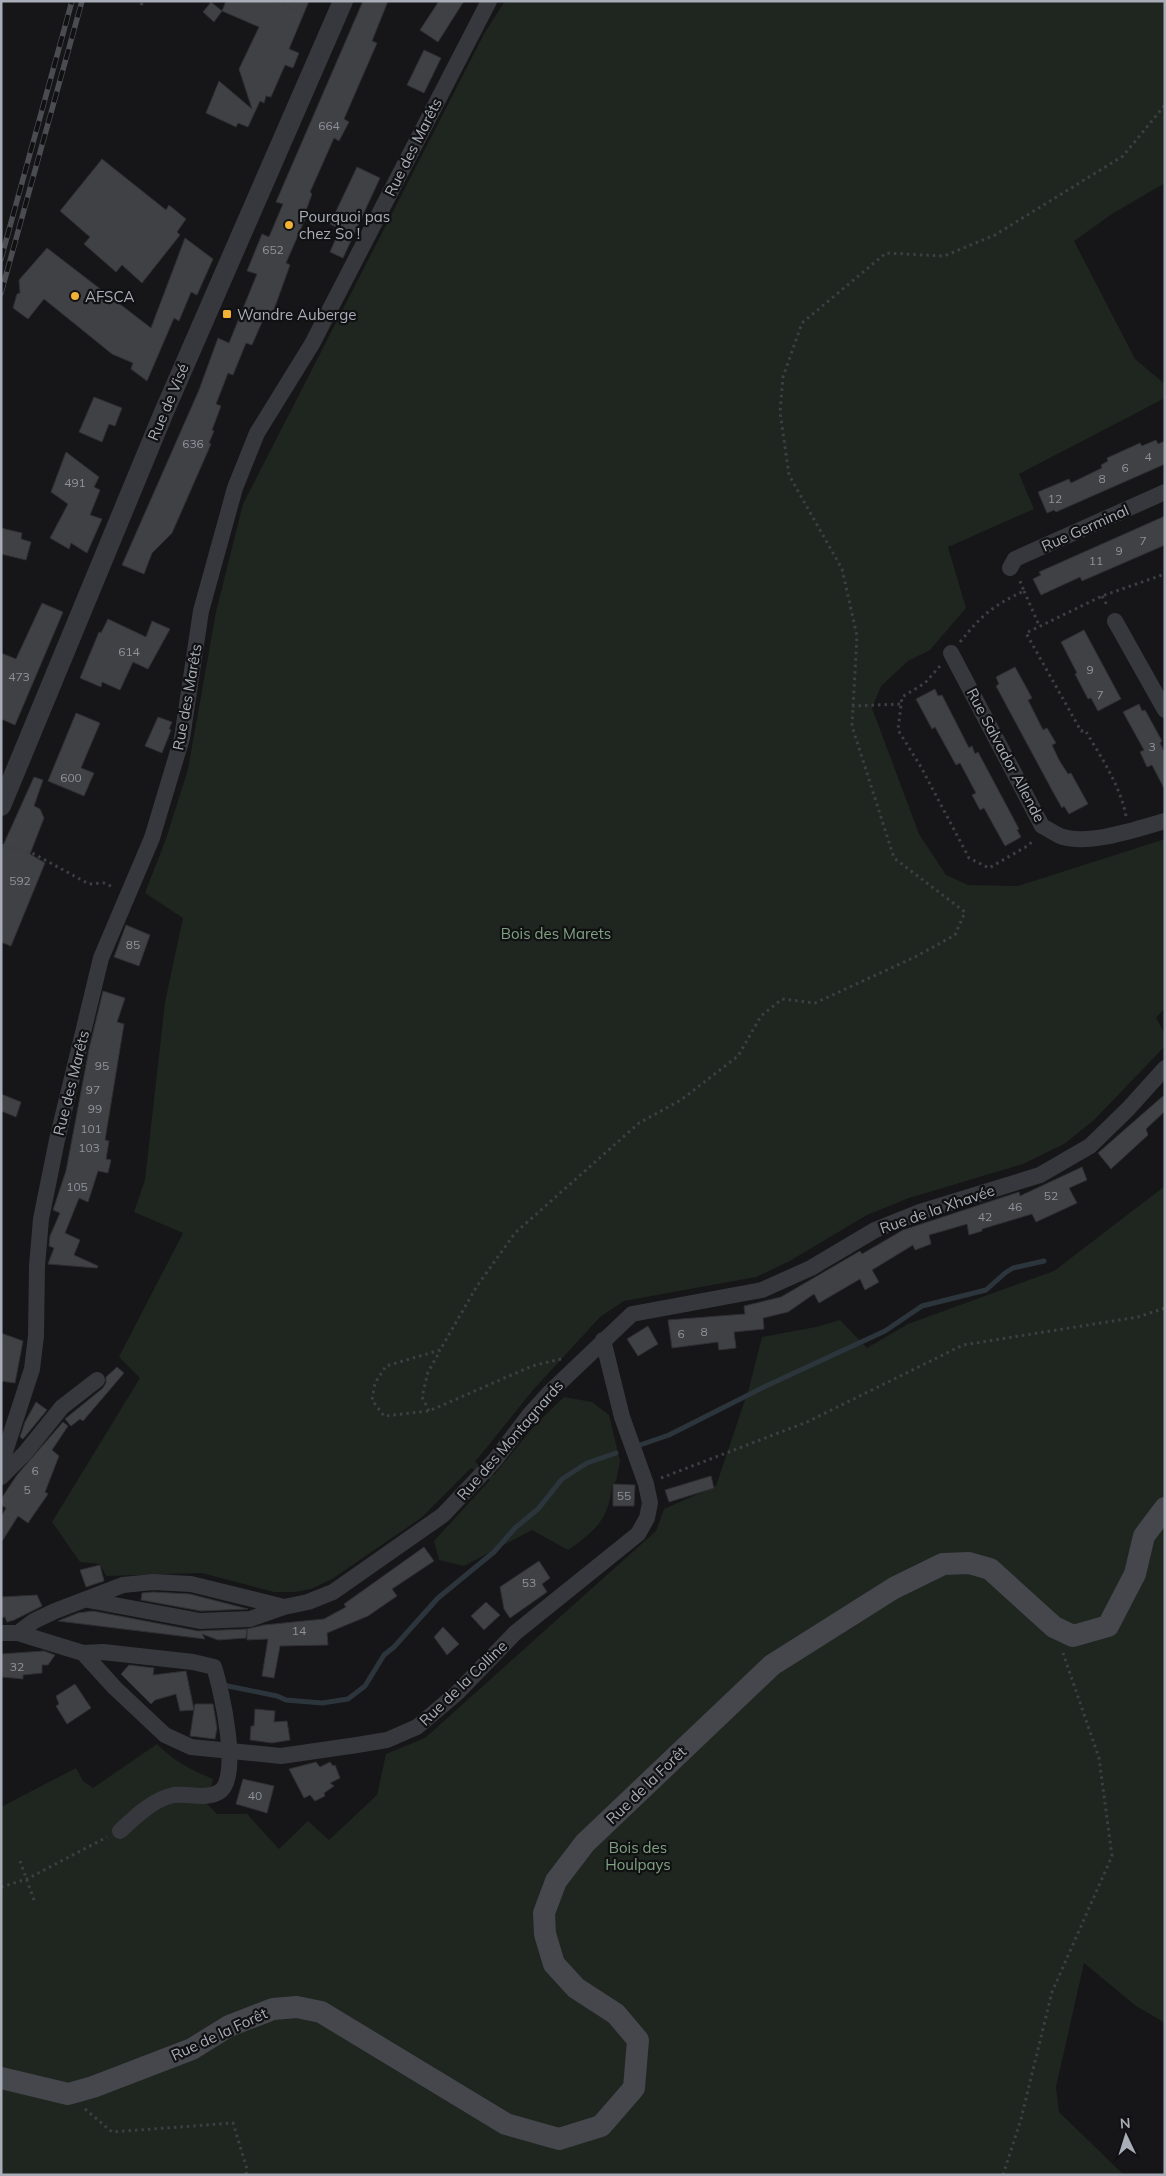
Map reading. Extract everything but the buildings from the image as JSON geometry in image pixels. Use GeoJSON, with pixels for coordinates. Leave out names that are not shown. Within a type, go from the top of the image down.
{"type":"FeatureCollection","features":[{"type":"Feature","properties":{"kind":"main road","name":"Rue de la Forêt"},"geometry":{"type":"LineString","coordinates":[[1,2078],[68,2094],[93,2087],[192,2050],[229,2026],[273,2008],[297,2007],[321,2012],[506,2124],[559,2139],[601,2126],[634,2088],[638,2040],[616,2014],[576,1988],[554,1964],[545,1934],[544,1920],[544,1913],[556,1881],[584,1843],[772,1664],[894,1588],[943,1564],[969,1563],[990,1569],[1054,1626],[1073,1636],[1108,1626],[1135,1574],[1144,1536],[1165,1508]]}},
{"type":"Feature","properties":{"kind":"street","name":"Rue de Visé"},"geometry":{"type":"LineString","coordinates":[[1,806],[152,439],[342,1]]}},
{"type":"Feature","properties":{"kind":"street","name":"Rue des Marêts"},"geometry":{"type":"LineString","coordinates":[[1,1464],[32,1369],[36,1336],[37,1266],[41,1219],[50,1170],[101,958],[152,838],[182,738],[201,611],[235,488],[258,434],[312,344],[489,1]]}},
{"type":"Feature","properties":{"kind":"street","name":"Rue Germinal"},"geometry":{"type":"LineString","coordinates":[[1010,568],[1015,559],[1165,492]]}},
{"type":"Feature","properties":{"kind":"street"},"geometry":{"type":"LineString","coordinates":[[1115,621],[1165,710]]}},
{"type":"Feature","properties":{"kind":"street","name":"Rue Salvador Allende"},"geometry":{"type":"LineString","coordinates":[[951,653],[1042,826],[1061,836],[1074,839],[1130,831],[1165,821]]}},
{"type":"Feature","properties":{"kind":"street","name":"Rue de la Xhavée"},"geometry":{"type":"LineString","coordinates":[[603,1340],[632,1314],[762,1290],[811,1268],[875,1230],[920,1212],[1040,1175],[1090,1146],[1128,1109],[1165,1068]]}},
{"type":"Feature","properties":{"kind":"street","name":"Rue des Montagnards"},"geometry":{"type":"LineString","coordinates":[[88,1600],[200,1621],[250,1619],[284,1607],[308,1602],[333,1592],[443,1515],[495,1460],[530,1414],[603,1340]]}},
{"type":"Feature","properties":{"kind":"street","name":"Rue de la Colline"},"geometry":{"type":"LineString","coordinates":[[9,1633],[82,1653],[115,1688],[165,1734],[191,1747],[281,1756],[388,1740],[417,1727],[457,1693],[515,1633],[638,1534],[647,1518],[650,1503],[646,1484],[622,1417],[603,1340]]}},
{"type":"Feature","properties":{"kind":"street"},"geometry":{"type":"LineString","coordinates":[[1,1477],[25,1453],[62,1408],[98,1380]]}},
{"type":"Feature","properties":{"kind":"street","name":"Rue des Montagnards"},"geometry":{"type":"LineString","coordinates":[[9,1633],[55,1611],[124,1585],[153,1582],[191,1584],[284,1607]]}},
{"type":"Feature","properties":{"kind":"street"},"geometry":{"type":"LineString","coordinates":[[82,1653],[103,1652],[193,1662],[214,1667],[220,1684],[227,1723],[229,1752],[228,1780],[221,1791],[211,1796],[174,1795],[164,1798],[138,1814],[120,1831]]}},
{"type":"Feature","properties":{"kind":"path"},"geometry":{"type":"LineString","coordinates":[[277,1],[303,14]]}},
{"type":"Feature","properties":{"kind":"path"},"geometry":{"type":"LineString","coordinates":[[429,1410],[422,1397],[428,1372],[477,1286],[514,1233],[639,1123],[681,1100],[738,1056],[761,1016],[782,999],[815,1003],[915,957],[955,935],[964,912],[894,858],[852,726],[856,636],[842,570],[789,475],[780,412],[783,377],[802,323],[886,252],[944,256],[995,235],[1123,156],[1165,105]]}},
{"type":"Feature","properties":{"kind":"path"},"geometry":{"type":"LineString","coordinates":[[1010,568],[1017,576],[1039,625]]}},
{"type":"Feature","properties":{"kind":"path"},"geometry":{"type":"LineString","coordinates":[[1130,831],[1123,800],[1109,771],[1085,730],[1081,731],[1026,633],[1039,625],[1102,596],[1165,574]]}},
{"type":"Feature","properties":{"kind":"path"},"geometry":{"type":"LineString","coordinates":[[1024,591],[998,603],[979,620],[925,683],[902,697],[898,730],[921,767],[969,858],[989,868],[1029,845],[1042,826]]}},
{"type":"Feature","properties":{"kind":"path"},"geometry":{"type":"LineString","coordinates":[[852,706],[901,704]]}},
{"type":"Feature","properties":{"kind":"path"},"geometry":{"type":"LineString","coordinates":[[1,845],[34,854],[89,884],[104,883],[115,888],[120,896],[117,907],[123,909]]}},
{"type":"Feature","properties":{"kind":"path"},"geometry":{"type":"LineString","coordinates":[[646,1484],[807,1422],[964,1345],[1138,1317],[1165,1308]]}},
{"type":"Feature","properties":{"kind":"path"},"geometry":{"type":"LineString","coordinates":[[440,1350],[386,1366],[375,1383],[372,1400],[384,1416],[429,1410],[532,1366],[570,1357],[582,1360]]}},
{"type":"Feature","properties":{"kind":"path"},"geometry":{"type":"LineString","coordinates":[[1003,2175],[1021,2119],[1052,1992],[1112,1856],[1099,1758],[1054,1626]]}},
{"type":"Feature","properties":{"kind":"path"},"geometry":{"type":"LineString","coordinates":[[1,1888],[27,1879],[120,1831]]}},
{"type":"Feature","properties":{"kind":"path"},"geometry":{"type":"LineString","coordinates":[[20,1861],[34,1900]]}},
{"type":"Feature","properties":{"kind":"path"},"geometry":{"type":"LineString","coordinates":[[68,2094],[112,2132],[233,2123],[247,2169],[246,2175]]}},
{"type":"Feature","properties":{"kind":"green space","name":"Bois des Marets"},"geometry":{"type":"Polygon","coordinates":[[[505,1],[1165,1],[1165,183],[1112,214],[1074,241],[1135,359],[1165,384],[1165,398],[1019,474],[1034,509],[948,547],[966,608],[930,650],[908,661],[881,686],[872,708],[919,834],[946,875],[968,885],[1018,886],[1165,839],[1165,1008],[1156,1018],[1165,1034],[1165,1046],[1094,1120],[1064,1144],[1023,1164],[909,1198],[867,1215],[788,1262],[756,1277],[624,1301],[600,1317],[533,1390],[475,1462],[494,1475],[535,1425],[564,1397],[592,1402],[609,1415],[620,1461],[616,1481],[612,1484],[608,1507],[599,1523],[568,1550],[532,1530],[464,1566],[439,1560],[434,1541],[490,1480],[471,1468],[421,1518],[332,1579],[311,1589],[295,1592],[274,1592],[202,1573],[106,1576],[100,1564],[80,1562],[52,1522],[140,1378],[119,1357],[183,1233],[134,1212],[145,1180],[165,1002],[183,918],[145,893],[166,839],[188,769],[216,612],[243,504],[484,34],[505,1]]]}},
{"type":"Feature","properties":{"kind":"green space","name":"Bois des Houlpays"},"geometry":{"type":"Polygon","coordinates":[[[1165,1186],[1165,2023],[1136,2006],[1084,1963],[1056,2087],[1059,2112],[1124,2175],[1,2175],[1,1807],[76,1768],[83,1781],[93,1788],[157,1744],[183,1764],[213,1779],[207,1804],[217,1814],[247,1814],[279,1849],[308,1821],[329,1840],[377,1795],[386,1754],[425,1738],[656,1531],[664,1509],[716,1486],[749,1388],[762,1337],[816,1327],[840,1320],[867,1348],[908,1324],[1054,1271],[1165,1186]]]}},
{"type":"Feature","properties":{"kind":"waterway"},"geometry":{"type":"LineString","coordinates":[[640,1445],[669,1435],[766,1386],[885,1331],[922,1306],[986,1290],[1013,1268],[1044,1261]]}},
{"type":"Feature","properties":{"kind":"waterway"},"geometry":{"type":"LineString","coordinates":[[223,1685],[277,1696],[286,1700],[322,1703],[348,1699],[365,1686],[384,1655],[394,1647],[438,1598],[494,1552],[515,1528],[538,1509],[562,1479],[587,1463],[616,1453]]}},
{"type":"Feature","properties":{"kind":"railway"},"geometry":{"type":"LineString","coordinates":[[1,259],[72,1]]}},
{"type":"Feature","properties":{"kind":"railway"},"geometry":{"type":"LineString","coordinates":[[1,293],[82,1]]}},
{"type":"Feature","properties":{"kind":"place","name":"Pourquoi pas chez So !"},"geometry":{"type":"Point","coordinates":[289,225]}},
{"type":"Feature","properties":{"kind":"place","name":"AFSCA"},"geometry":{"type":"Point","coordinates":[75,296]}},
{"type":"Feature","properties":{"kind":"place","name":"Wandre Auberge"},"geometry":{"type":"Point","coordinates":[227,314]}}]}
